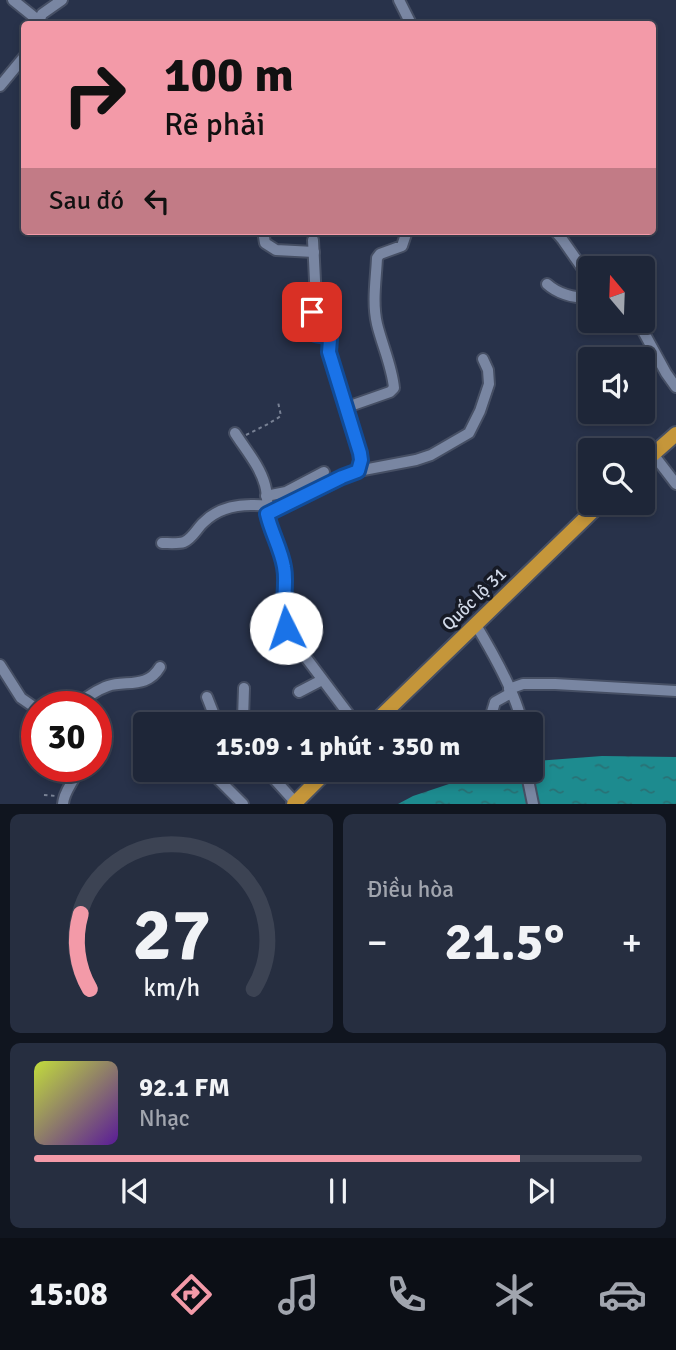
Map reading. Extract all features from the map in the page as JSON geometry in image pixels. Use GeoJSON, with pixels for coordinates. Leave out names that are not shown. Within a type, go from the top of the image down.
{"type":"FeatureCollection","features":[{"type":"Feature","properties":{"kind":"highway"},"geometry":{"type":"LineString","coordinates":[[655,453],[676,434]]}},
{"type":"Feature","properties":{"kind":"highway","name":"Quốc lộ 31"},"geometry":{"type":"LineString","coordinates":[[385,712],[589,515]]}},
{"type":"Feature","properties":{"kind":"highway"},"geometry":{"type":"LineString","coordinates":[[295,803],[316,782]]}},
{"type":"Feature","properties":{"kind":"street"},"geometry":{"type":"LineString","coordinates":[[13,0],[36,21]]}},
{"type":"Feature","properties":{"kind":"street"},"geometry":{"type":"LineString","coordinates":[[39,21],[42,14],[62,0]]}},
{"type":"Feature","properties":{"kind":"street"},"geometry":{"type":"LineString","coordinates":[[399,0],[410,21]]}},
{"type":"Feature","properties":{"kind":"street"},"geometry":{"type":"LineString","coordinates":[[0,86],[21,65]]}},
{"type":"Feature","properties":{"kind":"street"},"geometry":{"type":"LineString","coordinates":[[264,235],[265,243],[276,250],[314,246],[316,302],[310,329],[314,334],[324,334],[330,339],[329,352],[360,453],[358,471]]}},
{"type":"Feature","properties":{"kind":"street"},"geometry":{"type":"LineString","coordinates":[[348,409],[394,388],[374,303],[377,258],[380,254],[402,246],[406,235]]}},
{"type":"Feature","properties":{"kind":"street"},"geometry":{"type":"LineString","coordinates":[[558,235],[578,262]]}},
{"type":"Feature","properties":{"kind":"street"},"geometry":{"type":"LineString","coordinates":[[547,284],[557,291],[578,298]]}},
{"type":"Feature","properties":{"kind":"street"},"geometry":{"type":"LineString","coordinates":[[644,333],[676,387]]}},
{"type":"Feature","properties":{"kind":"street"},"geometry":{"type":"LineString","coordinates":[[162,543],[187,541],[219,510],[238,505],[267,506],[358,471],[431,455],[469,433],[489,384],[488,370],[483,359]]}},
{"type":"Feature","properties":{"kind":"street"},"geometry":{"type":"LineString","coordinates":[[237,435],[265,484],[270,529],[284,563],[286,576],[283,613],[286,628],[347,712]]}},
{"type":"Feature","properties":{"kind":"street"},"geometry":{"type":"LineString","coordinates":[[655,465],[676,484]]}},
{"type":"Feature","properties":{"kind":"street"},"geometry":{"type":"LineString","coordinates":[[267,506],[286,492],[324,472]]}},
{"type":"Feature","properties":{"kind":"street"},"geometry":{"type":"LineString","coordinates":[[476,625],[519,712]]}},
{"type":"Feature","properties":{"kind":"street"},"geometry":{"type":"LineString","coordinates":[[263,636],[286,628]]}},
{"type":"Feature","properties":{"kind":"street"},"geometry":{"type":"LineString","coordinates":[[0,665],[21,698]]}},
{"type":"Feature","properties":{"kind":"street"},"geometry":{"type":"LineString","coordinates":[[98,691],[109,685],[132,684],[145,680],[155,675],[160,667]]}},
{"type":"Feature","properties":{"kind":"street"},"geometry":{"type":"LineString","coordinates":[[299,692],[322,680]]}},
{"type":"Feature","properties":{"kind":"street"},"geometry":{"type":"LineString","coordinates":[[492,712],[499,698],[523,684],[676,691]]}},
{"type":"Feature","properties":{"kind":"street"},"geometry":{"type":"LineString","coordinates":[[243,712],[244,688]]}},
{"type":"Feature","properties":{"kind":"street"},"geometry":{"type":"LineString","coordinates":[[206,697],[213,712]]}},
{"type":"Feature","properties":{"kind":"street"},"geometry":{"type":"LineString","coordinates":[[64,800],[66,790],[72,782]]}},
{"type":"Feature","properties":{"kind":"street"},"geometry":{"type":"LineString","coordinates":[[221,782],[243,804]]}},
{"type":"Feature","properties":{"kind":"street"},"geometry":{"type":"LineString","coordinates":[[277,782],[295,803]]}},
{"type":"Feature","properties":{"kind":"street"},"geometry":{"type":"LineString","coordinates":[[528,782],[533,804]]}},
{"type":"Feature","properties":{"kind":"path"},"geometry":{"type":"LineString","coordinates":[[237,435],[268,424],[281,415],[278,402]]}},
{"type":"Feature","properties":{"kind":"path"},"geometry":{"type":"LineString","coordinates":[[44,795],[64,800]]}},
{"type":"Feature","properties":{"kind":"water"},"geometry":{"type":"Polygon","coordinates":[[[602,756],[676,757],[676,804],[398,804],[455,782],[543,782],[543,761],[602,756]]]}},
{"type":"Feature","properties":{"kind":"route"},"geometry":{"type":"LineString","coordinates":[[286,628],[283,613],[286,576],[284,563],[267,514],[358,471],[361,460],[329,352],[330,339],[324,334],[317,335],[312,332],[312,312]]}}]}
